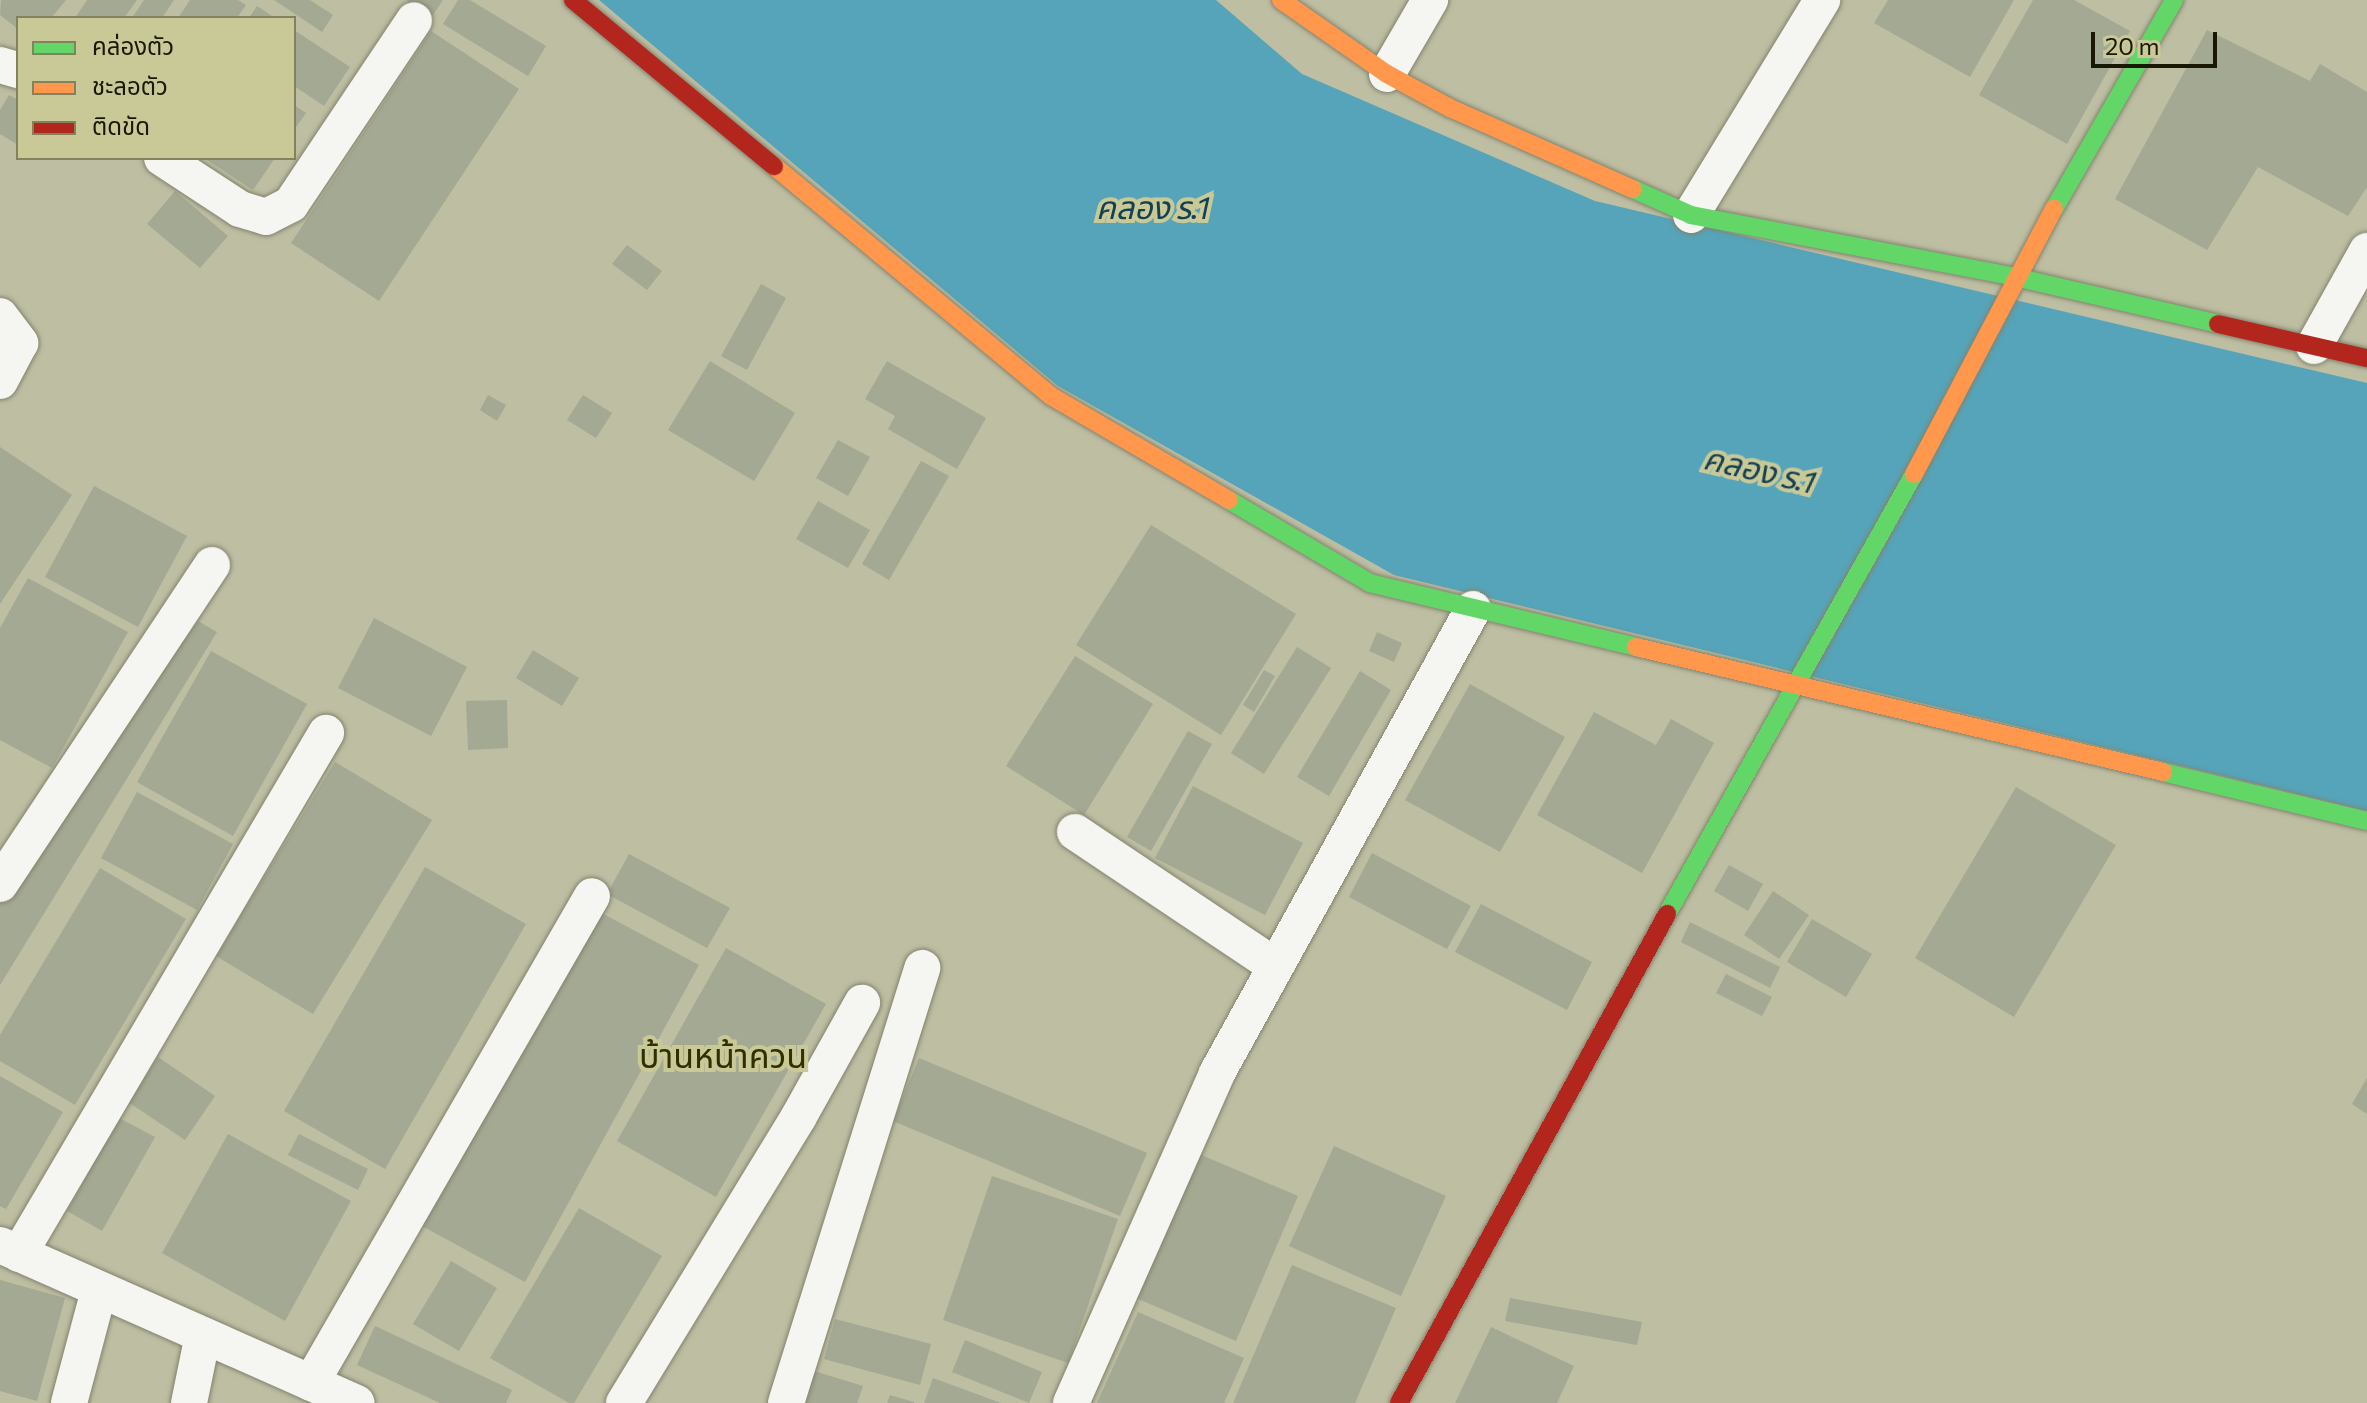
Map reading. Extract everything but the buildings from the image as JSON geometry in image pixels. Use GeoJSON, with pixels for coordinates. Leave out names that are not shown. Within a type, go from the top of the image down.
{"type":"FeatureCollection","features":[{"type":"Feature","properties":{"kind":"street"},"geometry":{"type":"LineString","coordinates":[[573,0],[1051,396],[1370,583],[1792,687],[2367,821]]}},
{"type":"Feature","properties":{"kind":"street"},"geometry":{"type":"LineString","coordinates":[[1281,0],[1387,74],[1691,215],[2015,277],[2367,358]]}},
{"type":"Feature","properties":{"kind":"street"},"geometry":{"type":"LineString","coordinates":[[1387,74],[1430,0]]}},
{"type":"Feature","properties":{"kind":"street"},"geometry":{"type":"LineString","coordinates":[[1691,215],[1822,0]]}},
{"type":"Feature","properties":{"kind":"street"},"geometry":{"type":"LineString","coordinates":[[1399,1403],[1792,687],[1839,612],[1992,330],[2015,277],[2174,0]]}},
{"type":"Feature","properties":{"kind":"street"},"geometry":{"type":"LineString","coordinates":[[165,160],[240,209],[266,217],[291,204],[414,20]]}},
{"type":"Feature","properties":{"kind":"street"},"geometry":{"type":"LineString","coordinates":[[2314,346],[2367,251]]}},
{"type":"Feature","properties":{"kind":"street"},"geometry":{"type":"LineString","coordinates":[[0,316],[20,343],[0,381]]}},
{"type":"Feature","properties":{"kind":"street"},"geometry":{"type":"LineString","coordinates":[[0,884],[212,565]]}},
{"type":"Feature","properties":{"kind":"street"},"geometry":{"type":"LineString","coordinates":[[1071,1403],[1217,1073],[1473,609]]}},
{"type":"Feature","properties":{"kind":"street"},"geometry":{"type":"LineString","coordinates":[[326,733],[9,1250],[357,1403]]}},
{"type":"Feature","properties":{"kind":"street"},"geometry":{"type":"LineString","coordinates":[[1075,832],[1275,966]]}},
{"type":"Feature","properties":{"kind":"street"},"geometry":{"type":"LineString","coordinates":[[311,1383],[592,896]]}},
{"type":"Feature","properties":{"kind":"street"},"geometry":{"type":"LineString","coordinates":[[786,1403],[922,968]]}},
{"type":"Feature","properties":{"kind":"street"},"geometry":{"type":"LineString","coordinates":[[624,1403],[798,1118],[862,1003]]}},
{"type":"Feature","properties":{"kind":"street"},"geometry":{"type":"LineString","coordinates":[[69,1403],[99,1290]]}},
{"type":"Feature","properties":{"kind":"street"},"geometry":{"type":"LineString","coordinates":[[189,1403],[203,1335]]}},
{"type":"Feature","properties":{"kind":"water","name":"คลอง ร.1"},"geometry":{"type":"Polygon","coordinates":[[[599,0],[1216,0],[1302,74],[1595,201],[2367,383],[2367,811],[1394,575],[1058,386],[599,0]]]}},
{"type":"Feature","properties":{"kind":"traffic: fast"},"geometry":{"type":"LineString","coordinates":[[2054,209],[2174,0]]}},
{"type":"Feature","properties":{"kind":"traffic: fast"},"geometry":{"type":"LineString","coordinates":[[1633,189],[1691,215],[2015,277],[2218,324]]}},
{"type":"Feature","properties":{"kind":"traffic: fast"},"geometry":{"type":"LineString","coordinates":[[1667,914],[1914,474]]}},
{"type":"Feature","properties":{"kind":"traffic: fast"},"geometry":{"type":"LineString","coordinates":[[1229,500],[1370,583],[1636,647]]}},
{"type":"Feature","properties":{"kind":"traffic: fast"},"geometry":{"type":"LineString","coordinates":[[2163,772],[2367,821]]}},
{"type":"Feature","properties":{"kind":"traffic: slow"},"geometry":{"type":"LineString","coordinates":[[1281,0],[1387,74],[1450,108],[1633,189]]}},
{"type":"Feature","properties":{"kind":"traffic: slow"},"geometry":{"type":"LineString","coordinates":[[774,166],[1051,396],[1229,500]]}},
{"type":"Feature","properties":{"kind":"traffic: slow"},"geometry":{"type":"LineString","coordinates":[[1914,474],[2054,209]]}},
{"type":"Feature","properties":{"kind":"traffic: slow"},"geometry":{"type":"LineString","coordinates":[[1636,647],[2163,772]]}},
{"type":"Feature","properties":{"kind":"traffic: jam"},"geometry":{"type":"LineString","coordinates":[[573,0],[774,166]]}},
{"type":"Feature","properties":{"kind":"traffic: jam"},"geometry":{"type":"LineString","coordinates":[[2218,324],[2367,358]]}},
{"type":"Feature","properties":{"kind":"traffic: jam"},"geometry":{"type":"LineString","coordinates":[[1399,1403],[1667,914]]}},
{"type":"Feature","properties":{"kind":"district","name":"บ้านหน้าควน"},"geometry":{"type":"Point","coordinates":[723,1055]}}]}
